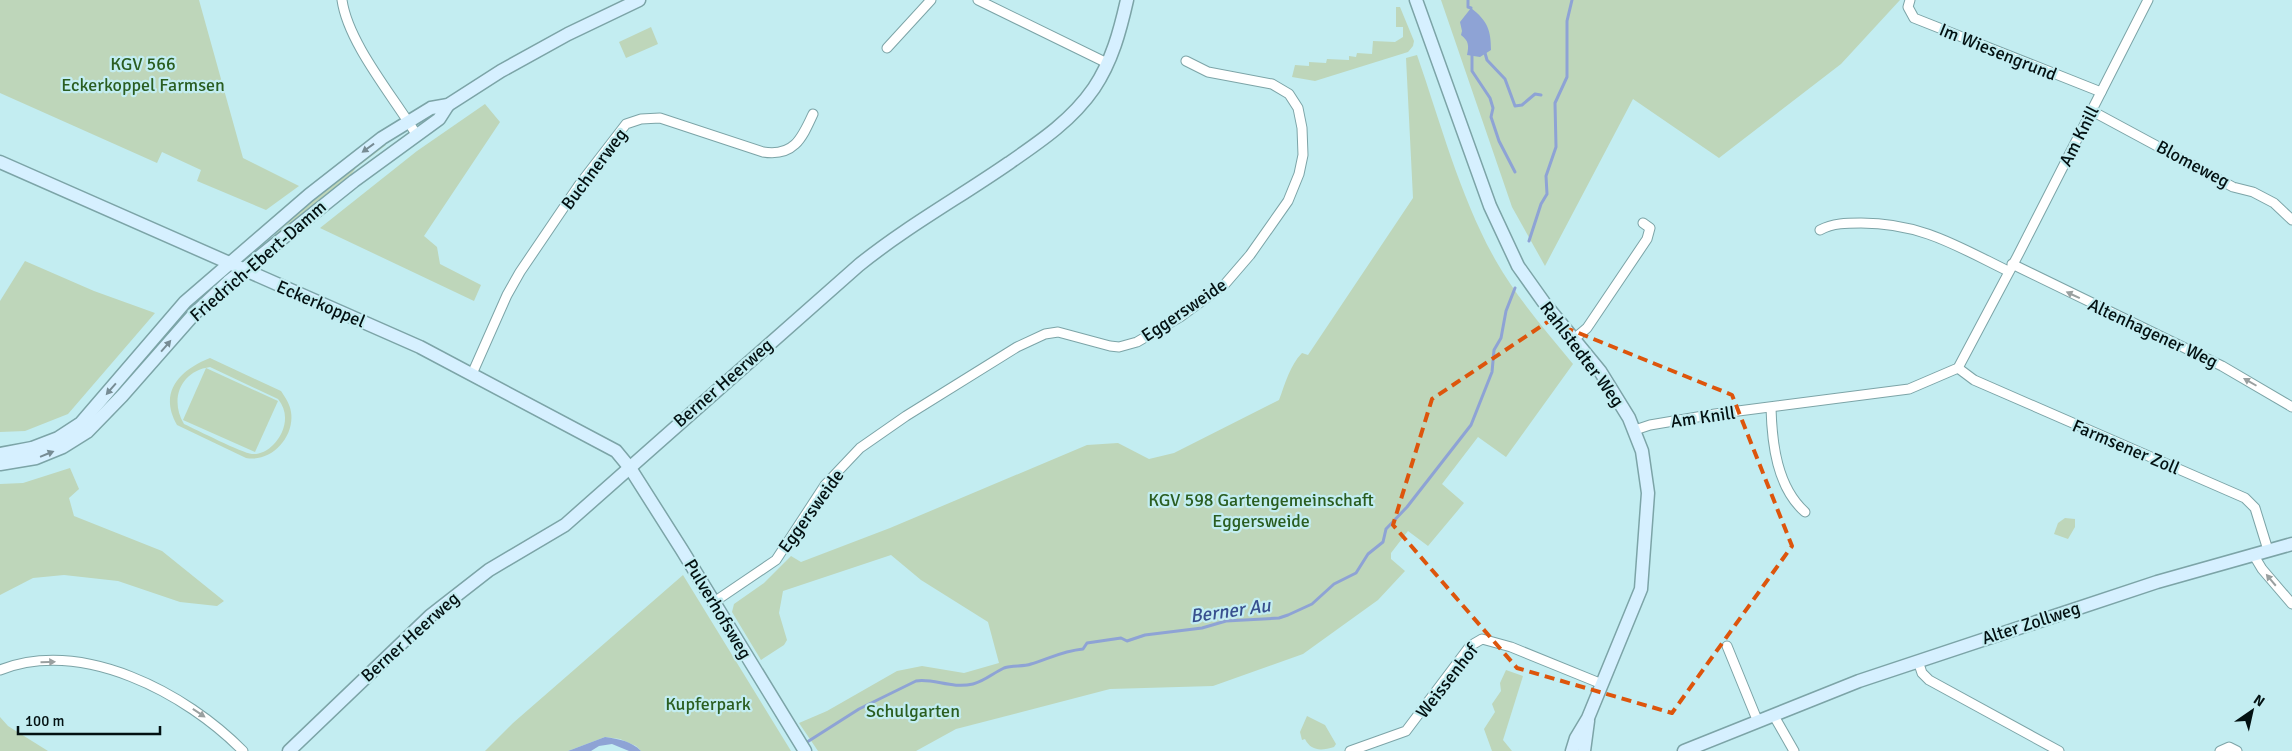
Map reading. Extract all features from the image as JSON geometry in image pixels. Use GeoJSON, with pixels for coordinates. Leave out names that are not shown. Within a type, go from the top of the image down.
{"type":"FeatureCollection","features":[{"type":"Feature","properties":{"kind":"street"},"geometry":{"type":"LineString","coordinates":[[342,0],[348,24],[358,44],[416,134]]}},
{"type":"Feature","properties":{"kind":"street","name":"Friedrich-Ebert-Damm"},"geometry":{"type":"LineString","coordinates":[[0,454],[32,448],[58,438],[81,423],[185,302],[258,238],[352,161],[408,121],[431,108],[448,105],[523,58],[639,0]]}},
{"type":"Feature","properties":{"kind":"street"},"geometry":{"type":"LineString","coordinates":[[887,48],[931,0]]}},
{"type":"Feature","properties":{"kind":"street"},"geometry":{"type":"LineString","coordinates":[[978,0],[1107,64]]}},
{"type":"Feature","properties":{"kind":"street","name":"Berner Heerweg"},"geometry":{"type":"LineString","coordinates":[[289,751],[390,653],[455,595],[489,570],[565,525],[759,351],[873,254],[987,178],[1061,125],[1086,99],[1107,64],[1118,38],[1127,0]]}},
{"type":"Feature","properties":{"kind":"street","name":"Rahlstedter Weg"},"geometry":{"type":"LineString","coordinates":[[1416,0],[1490,206],[1504,238],[1518,266],[1545,304],[1600,371],[1635,430],[1646,471],[1648,493],[1641,589],[1588,718],[1576,738],[1572,751]]}},
{"type":"Feature","properties":{"kind":"street","name":"Im Wiesengrund"},"geometry":{"type":"LineString","coordinates":[[1910,0],[1908,7],[1914,18],[2101,92]]}},
{"type":"Feature","properties":{"kind":"street","name":"Am Knill"},"geometry":{"type":"LineString","coordinates":[[1635,430],[1675,420],[1909,389],[1958,368],[2148,0]]}},
{"type":"Feature","properties":{"kind":"street","name":"Eggersweide"},"geometry":{"type":"LineString","coordinates":[[714,602],[776,560],[826,485],[860,448],[906,416],[1017,347],[1045,334],[1058,332],[1119,347],[1137,342],[1180,317],[1225,284],[1238,271],[1288,200],[1297,182],[1304,141],[1298,108],[1289,94],[1278,87],[1208,72],[1186,61]]}},
{"type":"Feature","properties":{"kind":"street","name":"Friedrich-Ebert-Damm"},"geometry":{"type":"LineString","coordinates":[[0,464],[36,458],[63,448],[87,432],[195,313],[250,269],[354,180],[439,119],[448,105]]}},
{"type":"Feature","properties":{"kind":"street","name":"Blomeweg"},"geometry":{"type":"LineString","coordinates":[[2092,111],[2233,187],[2253,192],[2274,203],[2292,220]]}},
{"type":"Feature","properties":{"kind":"street","name":"Buchnerweg"},"geometry":{"type":"LineString","coordinates":[[472,374],[507,296],[520,272],[579,185],[626,124],[641,118],[660,118],[763,152],[776,153],[797,144],[813,114]]}},
{"type":"Feature","properties":{"kind":"street","name":"Eckerkoppel"},"geometry":{"type":"LineString","coordinates":[[0,162],[228,264],[250,269],[420,347],[611,448],[620,454],[630,468]]}},
{"type":"Feature","properties":{"kind":"street"},"geometry":{"type":"LineString","coordinates":[[1574,339],[1587,328],[1647,239],[1650,228],[1643,223]]}},
{"type":"Feature","properties":{"kind":"street"},"geometry":{"type":"LineString","coordinates":[[1820,230],[1830,225],[1850,223],[1888,224],[1915,230],[2010,268]]}},
{"type":"Feature","properties":{"kind":"street"},"geometry":{"type":"LineString","coordinates":[[250,269],[258,238]]}},
{"type":"Feature","properties":{"kind":"street","name":"Altenhagener Weg"},"geometry":{"type":"LineString","coordinates":[[2010,268],[2222,366],[2292,407]]}},
{"type":"Feature","properties":{"kind":"street","name":"Farmsener Zoll"},"geometry":{"type":"LineString","coordinates":[[1958,368],[1974,380],[2245,498],[2255,508],[2268,550]]}},
{"type":"Feature","properties":{"kind":"street"},"geometry":{"type":"LineString","coordinates":[[1770,408],[1774,445],[1780,472],[1793,501],[1806,512]]}},
{"type":"Feature","properties":{"kind":"street","name":"Pulverhofsweg"},"geometry":{"type":"LineString","coordinates":[[630,468],[803,748]]}},
{"type":"Feature","properties":{"kind":"street","name":"Alter Zollweg"},"geometry":{"type":"LineString","coordinates":[[1684,751],[1858,681],[2152,583],[2292,544]]}},
{"type":"Feature","properties":{"kind":"street"},"geometry":{"type":"LineString","coordinates":[[2254,554],[2262,569],[2292,604]]}},
{"type":"Feature","properties":{"kind":"street","name":"Weissenhof"},"geometry":{"type":"LineString","coordinates":[[1350,751],[1406,731],[1470,646],[1482,639],[1511,647],[1602,684]]}},
{"type":"Feature","properties":{"kind":"street"},"geometry":{"type":"LineString","coordinates":[[1727,646],[1758,722]]}},
{"type":"Feature","properties":{"kind":"street"},"geometry":{"type":"LineString","coordinates":[[1918,661],[1922,673],[1929,680],[2059,751]]}},
{"type":"Feature","properties":{"kind":"street"},"geometry":{"type":"LineString","coordinates":[[0,670],[24,664],[51,662],[81,663],[108,669],[132,677],[183,703],[222,729],[244,751]]}},
{"type":"Feature","properties":{"kind":"street"},"geometry":{"type":"LineString","coordinates":[[1774,716],[1794,751]]}},
{"type":"Feature","properties":{"kind":"street","name":"Rahlstedter Weg"},"geometry":{"type":"LineString","coordinates":[[1587,747],[1588,718]]}},
{"type":"Feature","properties":{"kind":"street"},"geometry":{"type":"LineString","coordinates":[[2220,751],[2229,747],[2236,751]]}},
{"type":"Feature","properties":{"kind":"highlighted area"},"geometry":{"type":"Polygon","coordinates":[[[1549,321],[1732,395],[1792,546],[1672,713],[1517,668],[1393,525],[1432,399],[1549,321]]]}},
{"type":"Feature","properties":{"kind":"green space","name":"KGV 566 Eckerkoppel Farmsen"},"geometry":{"type":"Polygon","coordinates":[[[0,0],[199,0],[243,158],[299,186],[266,210],[197,181],[201,170],[162,152],[157,163],[0,93],[0,0]]]}},
{"type":"Feature","properties":{"kind":"green space"},"geometry":{"type":"Polygon","coordinates":[[[1441,0],[1900,0],[1841,64],[1719,158],[1633,99],[1545,266],[1512,207],[1441,0]]]}},
{"type":"Feature","properties":{"kind":"green space"},"geometry":{"type":"Polygon","coordinates":[[[1396,7],[1400,7],[1414,41],[1413,46],[1408,52],[1315,81],[1292,77],[1295,65],[1309,66],[1309,62],[1326,63],[1327,59],[1349,60],[1349,56],[1356,57],[1357,53],[1372,54],[1373,41],[1395,42],[1403,37],[1403,27],[1396,27],[1396,7]]]}},
{"type":"Feature","properties":{"kind":"green space"},"geometry":{"type":"Polygon","coordinates":[[[651,27],[658,44],[626,58],[619,42],[651,27]]]}},
{"type":"Feature","properties":{"kind":"green space"},"geometry":{"type":"Polygon","coordinates":[[[1417,55],[1452,160],[1483,237],[1513,288],[1573,364],[1506,457],[1478,437],[1442,484],[1464,503],[1428,546],[1408,531],[1391,553],[1391,559],[1405,571],[1378,600],[1303,654],[1213,686],[1110,689],[956,729],[916,751],[818,751],[799,723],[827,711],[897,671],[922,666],[964,673],[999,663],[988,622],[921,580],[891,555],[783,591],[779,613],[787,640],[784,645],[761,660],[732,612],[734,604],[764,583],[791,556],[801,562],[890,528],[1087,445],[1118,443],[1149,459],[1174,453],[1279,400],[1294,363],[1302,353],[1308,355],[1413,198],[1406,58],[1417,55]]]}},
{"type":"Feature","properties":{"kind":"green space"},"geometry":{"type":"Polygon","coordinates":[[[485,104],[500,122],[424,236],[437,247],[440,264],[481,285],[474,301],[320,228],[417,151],[485,104]]]}},
{"type":"Feature","properties":{"kind":"green space"},"geometry":{"type":"Polygon","coordinates":[[[383,143],[386,145],[356,168],[348,179],[261,249],[305,207],[383,143]]]}},
{"type":"Feature","properties":{"kind":"green space"},"geometry":{"type":"Polygon","coordinates":[[[25,261],[94,291],[155,313],[68,414],[25,431],[0,432],[0,301],[25,261]]]}},
{"type":"Feature","properties":{"kind":"green space"},"geometry":{"type":"Polygon","coordinates":[[[210,358],[281,391],[290,406],[291,421],[285,439],[279,446],[264,456],[246,458],[177,425],[170,402],[171,392],[181,376],[199,363],[210,358]],[[210,367],[192,374],[185,380],[180,388],[178,405],[184,424],[239,450],[257,454],[270,447],[282,432],[285,415],[278,399],[210,367]]]}},
{"type":"Feature","properties":{"kind":"green space"},"geometry":{"type":"Polygon","coordinates":[[[206,368],[278,401],[255,452],[183,420],[206,368]]]}},
{"type":"Feature","properties":{"kind":"green space"},"geometry":{"type":"Polygon","coordinates":[[[70,468],[79,489],[69,498],[74,516],[162,551],[224,601],[217,606],[180,602],[118,581],[64,575],[33,578],[0,595],[0,484],[23,483],[70,468]]]}},
{"type":"Feature","properties":{"kind":"green space"},"geometry":{"type":"Polygon","coordinates":[[[2065,518],[2075,519],[2075,527],[2068,539],[2054,534],[2058,523],[2065,518]]]}},
{"type":"Feature","properties":{"kind":"green space","name":"Kupferpark"},"geometry":{"type":"Polygon","coordinates":[[[683,575],[791,751],[641,751],[636,746],[620,739],[605,737],[568,751],[485,751],[513,723],[683,575]]]}},
{"type":"Feature","properties":{"kind":"green space"},"geometry":{"type":"Polygon","coordinates":[[[1506,670],[1523,676],[1503,740],[1512,751],[1492,751],[1484,729],[1495,712],[1492,704],[1501,691],[1500,683],[1506,670]]]}},
{"type":"Feature","properties":{"kind":"green space"},"geometry":{"type":"Polygon","coordinates":[[[1307,716],[1325,725],[1336,744],[1334,747],[1317,749],[1310,746],[1305,739],[1302,740],[1300,732],[1307,716]]]}},
{"type":"Feature","properties":{"kind":"green space"},"geometry":{"type":"Polygon","coordinates":[[[0,717],[8,726],[48,751],[0,751],[0,717]]]}},
{"type":"Feature","properties":{"kind":"water"},"geometry":{"type":"Polygon","coordinates":[[[1471,8],[1485,22],[1490,37],[1491,50],[1480,57],[1467,55],[1468,44],[1461,35],[1460,22],[1471,8]]]}},
{"type":"Feature","properties":{"kind":"water"},"geometry":{"type":"Polygon","coordinates":[[[605,737],[629,743],[641,751],[629,751],[612,744],[599,746],[591,751],[568,751],[605,737]]]}},
{"type":"Feature","properties":{"kind":"waterway"},"geometry":{"type":"LineString","coordinates":[[1468,0],[1468,7],[1471,8]]}},
{"type":"Feature","properties":{"kind":"waterway","name":"Berner Au"},"geometry":{"type":"LineString","coordinates":[[1529,241],[1541,204],[1547,194],[1546,176],[1556,147],[1555,103],[1567,77],[1567,21],[1572,0]]}},
{"type":"Feature","properties":{"kind":"waterway"},"geometry":{"type":"LineString","coordinates":[[1485,53],[1487,60],[1505,79],[1515,106],[1522,105],[1535,94],[1541,95]]}},
{"type":"Feature","properties":{"kind":"waterway"},"geometry":{"type":"LineString","coordinates":[[1472,55],[1472,71],[1490,98],[1493,108],[1491,117],[1499,141],[1515,172]]}},
{"type":"Feature","properties":{"kind":"waterway","name":"Berner Au"},"geometry":{"type":"LineString","coordinates":[[804,744],[859,709],[916,681],[923,680],[957,685],[973,684],[1004,668],[1028,665],[1063,653],[1083,649],[1087,643],[1121,638],[1127,641],[1145,635],[1202,628],[1226,621],[1279,618],[1312,604],[1334,584],[1356,573],[1368,554],[1383,542],[1386,529],[1407,507],[1471,425],[1492,372],[1494,350],[1501,338],[1506,311],[1515,288]]}},
{"type":"Feature","properties":{"kind":"park label","name":"KGV 598 Gartengemeinschaft Eggersweide"},"geometry":{"type":"Point","coordinates":[1261,510]}},
{"type":"Feature","properties":{"kind":"park label","name":"Schulgarten"},"geometry":{"type":"Point","coordinates":[913,711]}}]}
